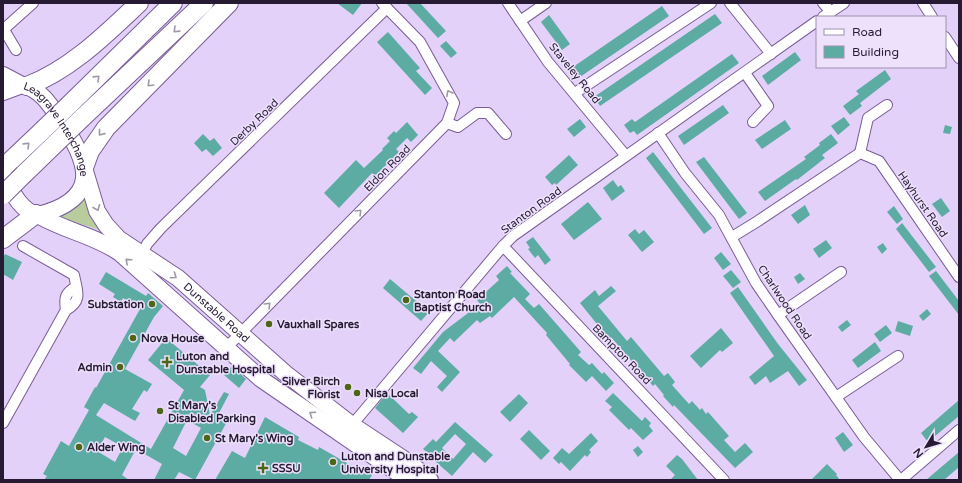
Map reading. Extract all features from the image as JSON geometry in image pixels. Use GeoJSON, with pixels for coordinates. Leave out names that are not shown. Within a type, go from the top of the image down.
{"type":"FeatureCollection","features":[{"type":"Feature","properties":{"kind":"highway"},"geometry":{"type":"LineString","coordinates":[[24,86],[46,79],[63,68],[113,27],[139,3]]}},
{"type":"Feature","properties":{"kind":"highway"},"geometry":{"type":"LineString","coordinates":[[6,168],[173,3]]}},
{"type":"Feature","properties":{"kind":"highway"},"geometry":{"type":"LineString","coordinates":[[3,195],[204,3]]}},
{"type":"Feature","properties":{"kind":"highway"},"geometry":{"type":"LineString","coordinates":[[85,168],[90,151],[106,128],[229,3]]}},
{"type":"Feature","properties":{"kind":"highway"},"geometry":{"type":"LineString","coordinates":[[3,239],[37,215]]}},
{"type":"Feature","properties":{"kind":"main road"},"geometry":{"type":"LineString","coordinates":[[3,75],[24,86]]}},
{"type":"Feature","properties":{"kind":"main road","name":"Leagrave Interchange"},"geometry":{"type":"LineString","coordinates":[[3,92],[24,86],[36,91],[48,102],[74,140],[85,168],[78,192],[74,198],[61,207],[37,215]]}},
{"type":"Feature","properties":{"kind":"main road"},"geometry":{"type":"LineString","coordinates":[[6,168],[20,203],[37,215]]}},
{"type":"Feature","properties":{"kind":"main road","name":"Dunstable Road"},"geometry":{"type":"LineString","coordinates":[[85,168],[97,211],[106,225],[119,239],[178,278],[285,373],[352,425],[411,464],[430,480]]}},
{"type":"Feature","properties":{"kind":"main road","name":"Dunstable Road"},"geometry":{"type":"LineString","coordinates":[[37,215],[62,227],[105,242],[120,253],[178,306],[274,389],[408,480]]}},
{"type":"Feature","properties":{"kind":"street"},"geometry":{"type":"LineString","coordinates":[[16,50],[3,28],[33,3]]}},
{"type":"Feature","properties":{"kind":"street","name":"Staveley Road"},"geometry":{"type":"LineString","coordinates":[[508,3],[548,62],[626,156]]}},
{"type":"Feature","properties":{"kind":"street"},"geometry":{"type":"LineString","coordinates":[[520,21],[546,3]]}},
{"type":"Feature","properties":{"kind":"street"},"geometry":{"type":"LineString","coordinates":[[575,93],[711,3]]}},
{"type":"Feature","properties":{"kind":"street"},"geometry":{"type":"LineString","coordinates":[[730,3],[771,54]]}},
{"type":"Feature","properties":{"kind":"street"},"geometry":{"type":"LineString","coordinates":[[823,3],[827,14],[844,3]]}},
{"type":"Feature","properties":{"kind":"street"},"geometry":{"type":"LineString","coordinates":[[922,3],[931,16]]}},
{"type":"Feature","properties":{"kind":"street","name":"Eldon Road"},"geometry":{"type":"LineString","coordinates":[[222,344],[227,345],[232,342],[447,123],[454,103],[420,42],[384,6]]}},
{"type":"Feature","properties":{"kind":"street","name":"Derby Road"},"geometry":{"type":"LineString","coordinates":[[142,255],[147,244],[161,228],[384,6]]}},
{"type":"Feature","properties":{"kind":"street","name":"Stanton Road"},"geometry":{"type":"LineString","coordinates":[[352,425],[513,236],[816,22]]}},
{"type":"Feature","properties":{"kind":"street"},"geometry":{"type":"LineString","coordinates":[[946,38],[959,58]]}},
{"type":"Feature","properties":{"kind":"street"},"geometry":{"type":"LineString","coordinates":[[745,73],[768,106],[753,122]]}},
{"type":"Feature","properties":{"kind":"street"},"geometry":{"type":"LineString","coordinates":[[732,236],[758,221],[860,153],[868,118],[886,105]]}},
{"type":"Feature","properties":{"kind":"street"},"geometry":{"type":"LineString","coordinates":[[447,123],[458,127],[477,113],[488,113],[506,134]]}},
{"type":"Feature","properties":{"kind":"street","name":"Charlwood Road"},"geometry":{"type":"LineString","coordinates":[[658,133],[685,173],[719,215],[732,236],[756,283],[778,315],[864,437],[901,480]]}},
{"type":"Feature","properties":{"kind":"street","name":"Hayhurst Road"},"geometry":{"type":"LineString","coordinates":[[860,153],[879,161],[959,277]]}},
{"type":"Feature","properties":{"kind":"street"},"geometry":{"type":"LineString","coordinates":[[3,423],[66,310],[74,306],[79,295],[74,275],[23,246]]}},
{"type":"Feature","properties":{"kind":"street","name":"Bampton Road"},"geometry":{"type":"LineString","coordinates":[[503,246],[724,480]]}},
{"type":"Feature","properties":{"kind":"street"},"geometry":{"type":"LineString","coordinates":[[778,315],[841,272]]}},
{"type":"Feature","properties":{"kind":"street"},"geometry":{"type":"LineString","coordinates":[[836,397],[898,356]]}},
{"type":"Feature","properties":{"kind":"street"},"geometry":{"type":"LineString","coordinates":[[901,480],[959,430]]}},
{"type":"Feature","properties":{"kind":"green space"},"geometry":{"type":"Polygon","coordinates":[[[85,196],[100,230],[59,217],[76,207],[85,196]]]}},
{"type":"Feature","properties":{"kind":"building"},"geometry":{"type":"Polygon","coordinates":[[[337,3],[362,3],[353,15],[337,3]]]}},
{"type":"Feature","properties":{"kind":"building"},"geometry":{"type":"Polygon","coordinates":[[[406,3],[420,3],[446,31],[438,38],[406,3]]]}},
{"type":"Feature","properties":{"kind":"building"},"geometry":{"type":"Polygon","coordinates":[[[662,6],[669,16],[580,77],[573,67],[662,6]]]}},
{"type":"Feature","properties":{"kind":"building"},"geometry":{"type":"Polygon","coordinates":[[[715,14],[722,23],[600,106],[594,97],[715,14]]]}},
{"type":"Feature","properties":{"kind":"building"},"geometry":{"type":"Polygon","coordinates":[[[549,15],[570,44],[562,50],[541,22],[549,15]]]}},
{"type":"Feature","properties":{"kind":"building"},"geometry":{"type":"Polygon","coordinates":[[[388,32],[420,68],[416,71],[432,88],[425,95],[377,42],[388,32]]]}},
{"type":"Feature","properties":{"kind":"building"},"geometry":{"type":"Polygon","coordinates":[[[446,41],[457,53],[451,58],[440,46],[446,41]]]}},
{"type":"Feature","properties":{"kind":"building"},"geometry":{"type":"Polygon","coordinates":[[[795,52],[801,60],[768,85],[762,76],[795,52]]]}},
{"type":"Feature","properties":{"kind":"building"},"geometry":{"type":"Polygon","coordinates":[[[732,54],[739,63],[637,135],[634,131],[630,133],[624,125],[632,119],[635,122],[732,54]]]}},
{"type":"Feature","properties":{"kind":"building"},"geometry":{"type":"Polygon","coordinates":[[[885,70],[891,79],[860,103],[862,106],[850,115],[843,106],[859,94],[856,91],[885,70]]]}},
{"type":"Feature","properties":{"kind":"building"},"geometry":{"type":"Polygon","coordinates":[[[723,105],[729,113],[684,145],[678,136],[723,105]]]}},
{"type":"Feature","properties":{"kind":"building"},"geometry":{"type":"Polygon","coordinates":[[[844,117],[850,125],[838,135],[831,126],[844,117]]]}},
{"type":"Feature","properties":{"kind":"building"},"geometry":{"type":"Polygon","coordinates":[[[580,119],[586,127],[574,137],[567,129],[580,119]]]}},
{"type":"Feature","properties":{"kind":"building"},"geometry":{"type":"Polygon","coordinates":[[[785,120],[791,129],[762,149],[755,140],[785,120]]]}},
{"type":"Feature","properties":{"kind":"building"},"geometry":{"type":"Polygon","coordinates":[[[407,122],[418,135],[411,142],[407,138],[396,149],[399,152],[375,176],[372,173],[339,208],[324,193],[356,160],[364,168],[383,150],[382,149],[390,141],[387,138],[394,131],[396,133],[407,122]]]}},
{"type":"Feature","properties":{"kind":"building"},"geometry":{"type":"Polygon","coordinates":[[[945,125],[952,127],[950,134],[943,133],[945,125]]]}},
{"type":"Feature","properties":{"kind":"building"},"geometry":{"type":"Polygon","coordinates":[[[203,134],[210,141],[214,138],[222,148],[213,156],[206,149],[202,152],[194,143],[203,134]]]}},
{"type":"Feature","properties":{"kind":"building"},"geometry":{"type":"Polygon","coordinates":[[[831,134],[838,143],[822,155],[825,158],[797,180],[796,179],[765,201],[758,192],[806,159],[804,157],[820,145],[819,143],[831,134]]]}},
{"type":"Feature","properties":{"kind":"building"},"geometry":{"type":"Polygon","coordinates":[[[653,152],[712,228],[704,234],[646,158],[653,152]]]}},
{"type":"Feature","properties":{"kind":"building"},"geometry":{"type":"Polygon","coordinates":[[[569,155],[578,165],[556,185],[555,183],[552,185],[545,177],[569,155]]]}},
{"type":"Feature","properties":{"kind":"building"},"geometry":{"type":"Polygon","coordinates":[[[704,157],[747,213],[739,219],[696,162],[704,157]]]}},
{"type":"Feature","properties":{"kind":"building"},"geometry":{"type":"Polygon","coordinates":[[[613,180],[618,187],[621,185],[625,191],[612,201],[603,188],[613,180]]]}},
{"type":"Feature","properties":{"kind":"building"},"geometry":{"type":"Polygon","coordinates":[[[941,198],[950,211],[942,217],[932,204],[941,198]]]}},
{"type":"Feature","properties":{"kind":"building"},"geometry":{"type":"Polygon","coordinates":[[[588,202],[602,219],[574,240],[561,224],[588,202]]]}},
{"type":"Feature","properties":{"kind":"building"},"geometry":{"type":"Polygon","coordinates":[[[805,205],[810,215],[798,224],[791,215],[805,205]]]}},
{"type":"Feature","properties":{"kind":"building"},"geometry":{"type":"Polygon","coordinates":[[[894,206],[903,219],[897,224],[887,212],[894,206]]]}},
{"type":"Feature","properties":{"kind":"building"},"geometry":{"type":"Polygon","coordinates":[[[902,223],[936,267],[929,272],[896,229],[902,223]]]}},
{"type":"Feature","properties":{"kind":"building"},"geometry":{"type":"Polygon","coordinates":[[[635,229],[639,234],[644,230],[654,242],[642,252],[628,235],[635,229]]]}},
{"type":"Feature","properties":{"kind":"building"},"geometry":{"type":"Polygon","coordinates":[[[533,237],[551,260],[545,265],[538,255],[535,258],[528,249],[530,248],[526,242],[533,237]]]}},
{"type":"Feature","properties":{"kind":"building"},"geometry":{"type":"Polygon","coordinates":[[[826,240],[832,248],[819,258],[813,249],[826,240]]]}},
{"type":"Feature","properties":{"kind":"building"},"geometry":{"type":"Polygon","coordinates":[[[883,243],[887,249],[882,254],[877,247],[883,243]]]}},
{"type":"Feature","properties":{"kind":"building"},"geometry":{"type":"Polygon","coordinates":[[[721,252],[731,264],[723,270],[714,258],[721,252]]]}},
{"type":"Feature","properties":{"kind":"building"},"geometry":{"type":"Polygon","coordinates":[[[5,254],[22,262],[13,280],[3,274],[3,258],[5,254]]]}},
{"type":"Feature","properties":{"kind":"building"},"geometry":{"type":"Polygon","coordinates":[[[507,266],[512,272],[510,273],[530,294],[525,299],[534,308],[539,304],[581,352],[578,355],[589,365],[592,363],[602,374],[604,372],[614,383],[606,391],[592,376],[586,382],[569,365],[570,364],[546,335],[547,333],[514,297],[492,318],[490,316],[480,323],[477,320],[454,342],[450,338],[438,351],[460,372],[442,392],[437,387],[447,376],[431,361],[421,374],[413,368],[443,332],[480,304],[477,300],[499,280],[496,276],[507,266]]]}},
{"type":"Feature","properties":{"kind":"building"},"geometry":{"type":"Polygon","coordinates":[[[731,270],[741,282],[733,288],[723,276],[731,270]]]}},
{"type":"Feature","properties":{"kind":"building"},"geometry":{"type":"Polygon","coordinates":[[[936,271],[959,301],[959,315],[929,276],[936,271]]]}},
{"type":"Feature","properties":{"kind":"building"},"geometry":{"type":"Polygon","coordinates":[[[106,272],[146,296],[148,293],[163,306],[154,317],[125,369],[152,384],[147,392],[144,390],[132,409],[140,413],[135,421],[104,403],[96,415],[151,449],[184,390],[148,360],[166,338],[210,375],[200,387],[205,390],[210,415],[224,392],[229,394],[219,413],[229,418],[195,480],[179,472],[174,480],[154,480],[162,464],[136,449],[122,475],[129,480],[44,480],[47,476],[43,474],[61,441],[69,446],[89,410],[84,407],[140,309],[123,298],[121,302],[113,297],[115,294],[99,284],[106,272]],[[187,420],[173,448],[186,456],[201,428],[187,420]],[[105,437],[97,451],[115,462],[123,447],[105,437]]]}},
{"type":"Feature","properties":{"kind":"building"},"geometry":{"type":"Polygon","coordinates":[[[800,273],[805,279],[798,284],[794,277],[800,273]]]}},
{"type":"Feature","properties":{"kind":"building","name":"Stanton Road Baptist Church"},"geometry":{"type":"Polygon","coordinates":[[[390,279],[429,312],[421,321],[383,288],[390,279]]]}},
{"type":"Feature","properties":{"kind":"building"},"geometry":{"type":"Polygon","coordinates":[[[611,286],[616,291],[598,306],[627,341],[631,337],[664,376],[668,373],[675,382],[672,385],[689,404],[692,401],[700,410],[702,408],[706,414],[708,412],[729,436],[724,440],[735,452],[745,443],[753,452],[735,468],[674,405],[673,407],[655,384],[653,386],[611,337],[609,339],[580,303],[595,290],[599,296],[611,286]]]}},
{"type":"Feature","properties":{"kind":"building"},"geometry":{"type":"Polygon","coordinates":[[[738,287],[778,344],[807,380],[799,386],[788,371],[770,383],[766,376],[755,385],[749,377],[774,356],[730,293],[738,287]]]}},
{"type":"Feature","properties":{"kind":"building"},"geometry":{"type":"Polygon","coordinates":[[[927,309],[931,314],[923,321],[919,316],[927,309]]]}},
{"type":"Feature","properties":{"kind":"building"},"geometry":{"type":"Polygon","coordinates":[[[847,320],[851,325],[842,332],[838,327],[847,320]]]}},
{"type":"Feature","properties":{"kind":"building"},"geometry":{"type":"Polygon","coordinates":[[[898,321],[913,326],[910,336],[895,331],[898,321]]]}},
{"type":"Feature","properties":{"kind":"building"},"geometry":{"type":"Polygon","coordinates":[[[886,325],[892,333],[880,342],[874,334],[886,325]]]}},
{"type":"Feature","properties":{"kind":"building"},"geometry":{"type":"Polygon","coordinates":[[[721,328],[733,343],[722,352],[720,350],[701,368],[690,356],[721,328]]]}},
{"type":"Feature","properties":{"kind":"building"},"geometry":{"type":"Polygon","coordinates":[[[875,342],[881,351],[858,368],[852,360],[875,342]]]}},
{"type":"Feature","properties":{"kind":"building"},"geometry":{"type":"Polygon","coordinates":[[[232,366],[246,379],[239,388],[224,375],[232,366]]]}},
{"type":"Feature","properties":{"kind":"building"},"geometry":{"type":"Polygon","coordinates":[[[387,393],[409,414],[412,412],[418,417],[403,433],[375,408],[387,393]]]}},
{"type":"Feature","properties":{"kind":"building"},"geometry":{"type":"Polygon","coordinates":[[[613,393],[642,421],[645,417],[651,423],[649,426],[653,431],[643,440],[631,428],[629,430],[609,410],[612,407],[605,401],[613,393]]]}},
{"type":"Feature","properties":{"kind":"building"},"geometry":{"type":"Polygon","coordinates":[[[519,394],[528,403],[510,422],[500,412],[519,394]]]}},
{"type":"Feature","properties":{"kind":"building"},"geometry":{"type":"Polygon","coordinates":[[[959,400],[959,416],[928,442],[921,433],[959,400]]]}},
{"type":"Feature","properties":{"kind":"building"},"geometry":{"type":"Polygon","coordinates":[[[265,417],[299,437],[298,440],[318,450],[319,447],[359,470],[360,468],[372,475],[369,480],[215,480],[232,451],[245,458],[265,417]]]}},
{"type":"Feature","properties":{"kind":"building"},"geometry":{"type":"Polygon","coordinates":[[[455,422],[493,455],[485,463],[473,452],[452,476],[423,449],[433,439],[436,442],[455,422]],[[455,434],[442,448],[453,459],[466,444],[455,434]]]}},
{"type":"Feature","properties":{"kind":"building"},"geometry":{"type":"Polygon","coordinates":[[[529,430],[550,451],[541,460],[520,439],[529,430]]]}},
{"type":"Feature","properties":{"kind":"building"},"geometry":{"type":"Polygon","coordinates":[[[843,432],[853,445],[844,452],[835,438],[843,432]]]}},
{"type":"Feature","properties":{"kind":"building"},"geometry":{"type":"Polygon","coordinates":[[[591,433],[598,441],[589,450],[591,452],[587,457],[585,455],[570,471],[561,462],[559,464],[553,458],[562,448],[569,454],[591,433]]]}},
{"type":"Feature","properties":{"kind":"building"},"geometry":{"type":"Polygon","coordinates":[[[638,446],[643,452],[638,457],[633,450],[638,446]]]}},
{"type":"Feature","properties":{"kind":"building"},"geometry":{"type":"Polygon","coordinates":[[[959,452],[959,467],[944,480],[926,480],[959,452]]]}},
{"type":"Feature","properties":{"kind":"building"},"geometry":{"type":"Polygon","coordinates":[[[677,455],[682,459],[698,480],[670,480],[675,475],[666,466],[677,455]]]}},
{"type":"Feature","properties":{"kind":"building"},"geometry":{"type":"Polygon","coordinates":[[[827,464],[837,474],[836,475],[840,480],[811,480],[827,464]]]}},
{"type":"Feature","properties":{"kind":"place","name":"Stanton Road Baptist Church"},"geometry":{"type":"Point","coordinates":[406,300]}},
{"type":"Feature","properties":{"kind":"place","name":"Substation"},"geometry":{"type":"Point","coordinates":[152,304]}},
{"type":"Feature","properties":{"kind":"place","name":"Vauxhall Spares"},"geometry":{"type":"Point","coordinates":[269,324]}},
{"type":"Feature","properties":{"kind":"place","name":"Nova House"},"geometry":{"type":"Point","coordinates":[133,338]}},
{"type":"Feature","properties":{"kind":"place","name":"Luton and Dunstable Hospital"},"geometry":{"type":"Point","coordinates":[167,362]}},
{"type":"Feature","properties":{"kind":"place","name":"Admin"},"geometry":{"type":"Point","coordinates":[120,367]}},
{"type":"Feature","properties":{"kind":"place","name":"Silver Birch Florist"},"geometry":{"type":"Point","coordinates":[348,387]}},
{"type":"Feature","properties":{"kind":"place","name":"Nisa Local"},"geometry":{"type":"Point","coordinates":[357,393]}},
{"type":"Feature","properties":{"kind":"place","name":"St Mary's Disabled Parking"},"geometry":{"type":"Point","coordinates":[160,411]}},
{"type":"Feature","properties":{"kind":"place","name":"St Mary's Wing"},"geometry":{"type":"Point","coordinates":[207,438]}},
{"type":"Feature","properties":{"kind":"place","name":"Alder Wing"},"geometry":{"type":"Point","coordinates":[79,447]}},
{"type":"Feature","properties":{"kind":"place","name":"Luton and Dunstable University Hospital"},"geometry":{"type":"Point","coordinates":[333,462]}},
{"type":"Feature","properties":{"kind":"place","name":"SSSU"},"geometry":{"type":"Point","coordinates":[263,468]}}]}
